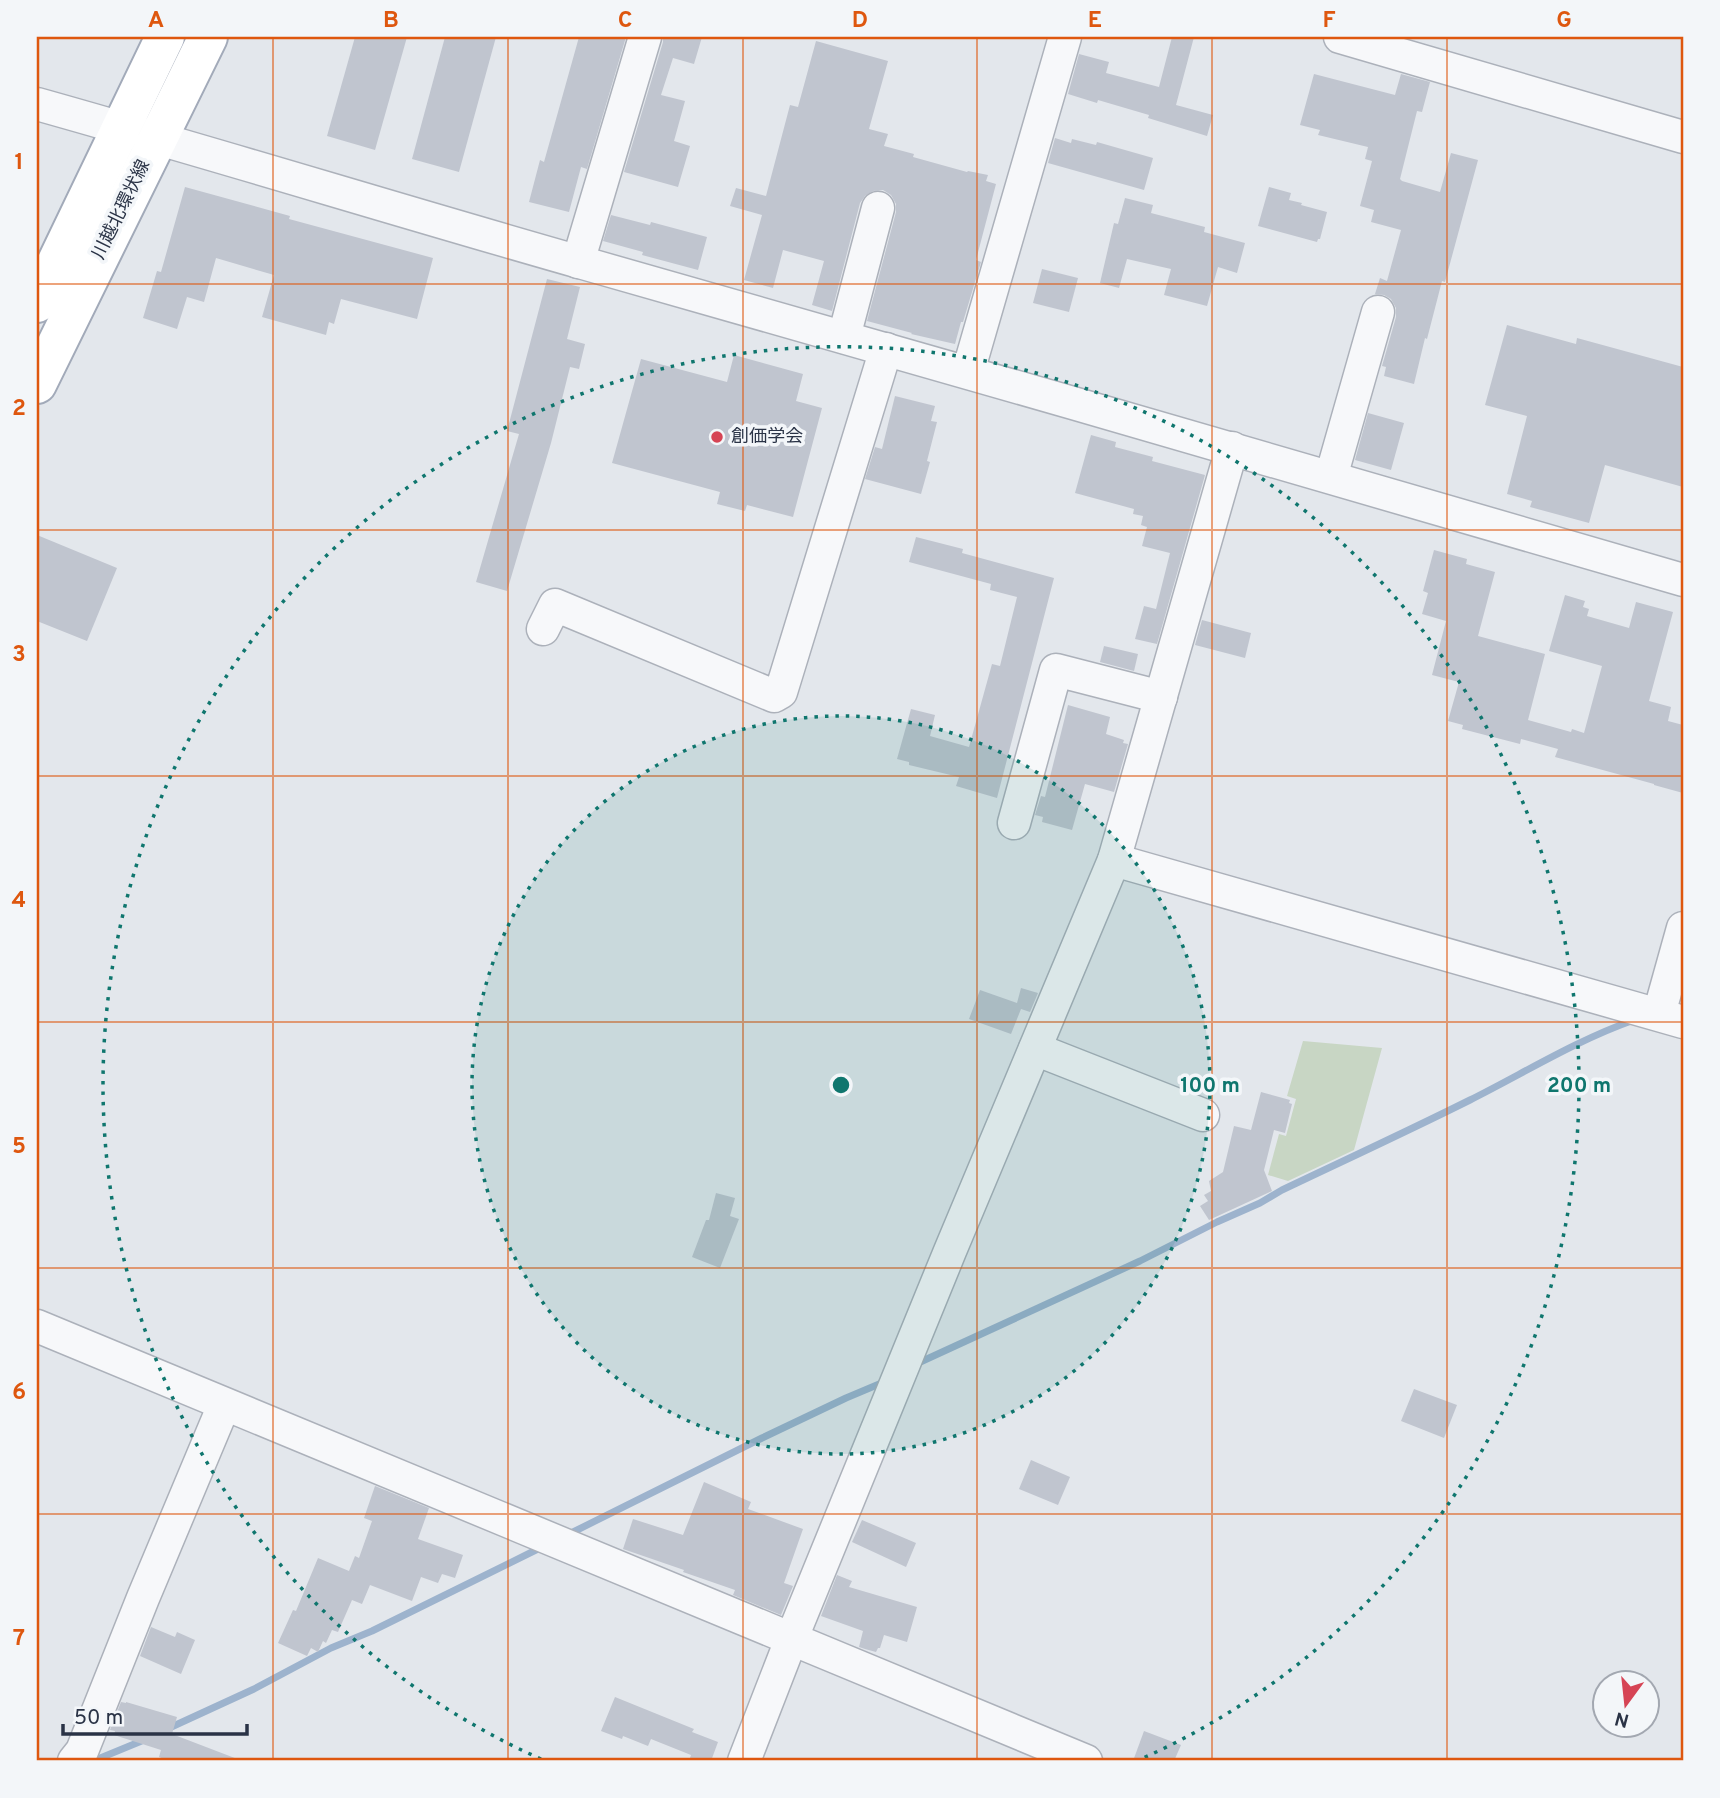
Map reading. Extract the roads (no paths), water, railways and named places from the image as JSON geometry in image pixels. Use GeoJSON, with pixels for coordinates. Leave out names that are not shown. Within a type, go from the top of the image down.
{"type":"FeatureCollection","features":[{"type":"Feature","properties":{"kind":"main road","name":"川越北環状線"},"geometry":{"type":"LineString","coordinates":[[37,303],[166,37]]}},
{"type":"Feature","properties":{"kind":"main road","name":"川越北環状線"},"geometry":{"type":"LineString","coordinates":[[37,384],[208,37]]}},
{"type":"Feature","properties":{"kind":"street"},"geometry":{"type":"LineString","coordinates":[[578,261],[645,37]]}},
{"type":"Feature","properties":{"kind":"street"},"geometry":{"type":"LineString","coordinates":[[968,372],[1065,37]]}},
{"type":"Feature","properties":{"kind":"street"},"geometry":{"type":"LineString","coordinates":[[1340,37],[1683,137]]}},
{"type":"Feature","properties":{"kind":"street"},"geometry":{"type":"LineString","coordinates":[[37,104],[1683,580]]}},
{"type":"Feature","properties":{"kind":"street"},"geometry":{"type":"LineString","coordinates":[[844,337],[878,208]]}},
{"type":"Feature","properties":{"kind":"street"},"geometry":{"type":"LineString","coordinates":[[1331,477],[1378,312]]}},
{"type":"Feature","properties":{"kind":"street"},"geometry":{"type":"LineString","coordinates":[[543,629],[555,605],[774,696],[781,692],[886,349]]}},
{"type":"Feature","properties":{"kind":"street"},"geometry":{"type":"LineString","coordinates":[[744,1761],[791,1640],[1114,860],[1232,448]]}},
{"type":"Feature","properties":{"kind":"street"},"geometry":{"type":"LineString","coordinates":[[1013,823],[1056,670],[1161,696]]}},
{"type":"Feature","properties":{"kind":"street"},"geometry":{"type":"LineString","coordinates":[[1114,860],[1671,1018],[1683,928]]}},
{"type":"Feature","properties":{"kind":"street"},"geometry":{"type":"LineString","coordinates":[[1035,1049],[1203,1115]]}},
{"type":"Feature","properties":{"kind":"street"},"geometry":{"type":"LineString","coordinates":[[37,1326],[1086,1761]]}},
{"type":"Feature","properties":{"kind":"street"},"geometry":{"type":"LineString","coordinates":[[74,1761],[82,1751],[224,1405]]}},
{"type":"Feature","properties":{"kind":"waterway"},"geometry":{"type":"LineString","coordinates":[[916,1364],[1140,1261],[1470,1100],[1571,1047],[1634,1020]]}},
{"type":"Feature","properties":{"kind":"waterway"},"geometry":{"type":"LineString","coordinates":[[567,1535],[762,1438],[884,1382]]}},
{"type":"Feature","properties":{"kind":"waterway"},"geometry":{"type":"LineString","coordinates":[[167,1729],[544,1546]]}},
{"type":"Feature","properties":{"kind":"waterway"},"geometry":{"type":"LineString","coordinates":[[93,1761],[144,1740]]}},
{"type":"Feature","properties":{"kind":"place","name":"創価学会"},"geometry":{"type":"Point","coordinates":[717,437]}}]}
